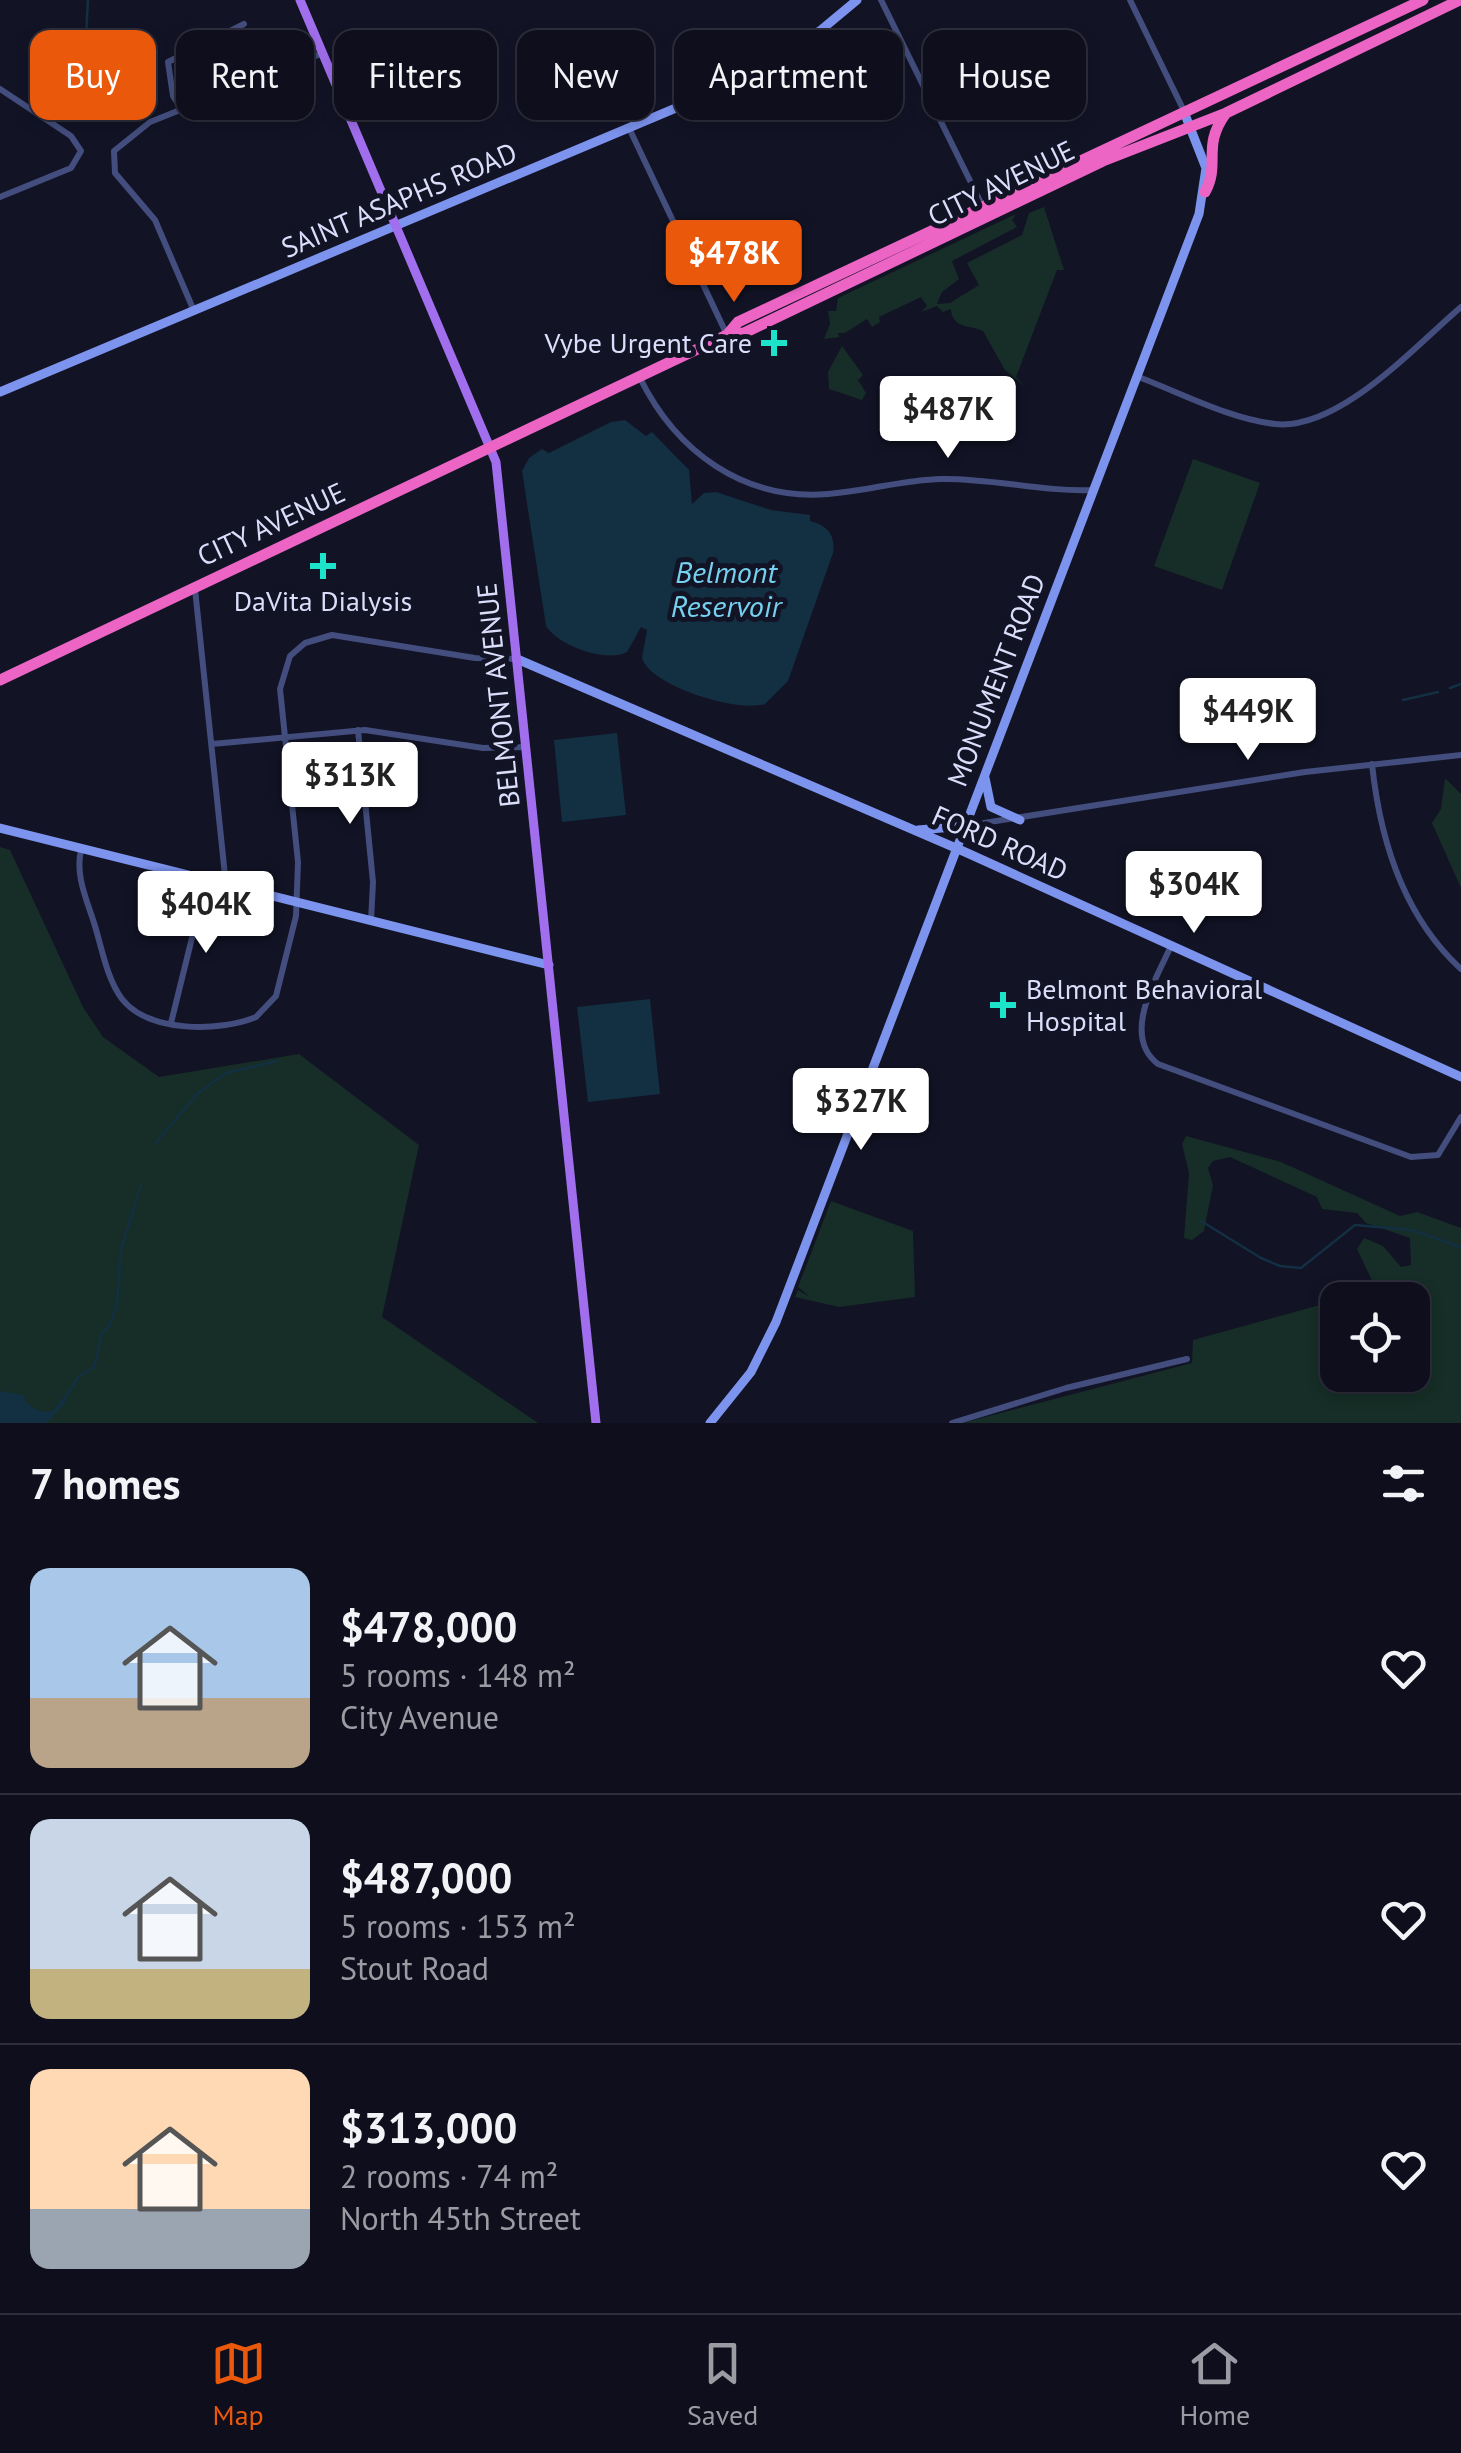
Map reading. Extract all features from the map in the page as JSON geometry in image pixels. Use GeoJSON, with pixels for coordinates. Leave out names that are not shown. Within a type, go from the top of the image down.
{"type":"FeatureCollection","features":[{"type":"Feature","properties":{"kind":"highway","name":"CITY AVENUE"},"geometry":{"type":"LineString","coordinates":[[727,335],[738,322],[1424,0]]}},
{"type":"Feature","properties":{"kind":"highway","name":"CITY AVENUE"},"geometry":{"type":"LineString","coordinates":[[0,680],[727,335],[744,333],[1103,161],[1226,113],[1459,1]]}},
{"type":"Feature","properties":{"kind":"highway"},"geometry":{"type":"LineString","coordinates":[[1205,192],[1212,173],[1211,137],[1226,113]]}},
{"type":"Feature","properties":{"kind":"highway"},"geometry":{"type":"LineString","coordinates":[[818,298],[821,283]]}},
{"type":"Feature","properties":{"kind":"main road","name":"BELMONT AVENUE"},"geometry":{"type":"LineString","coordinates":[[300,0],[491,447],[517,659],[596,1423]]}},
{"type":"Feature","properties":{"kind":"street","name":"SAINT ASAPHS ROAD"},"geometry":{"type":"LineString","coordinates":[[0,392],[752,73],[820,30],[857,0]]}},
{"type":"Feature","properties":{"kind":"street"},"geometry":{"type":"LineString","coordinates":[[881,0],[982,206]]}},
{"type":"Feature","properties":{"kind":"street","name":"MONUMENT ROAD"},"geometry":{"type":"LineString","coordinates":[[710,1423],[751,1372],[770,1336],[1205,192],[1204,159],[1130,0]]}},
{"type":"Feature","properties":{"kind":"street"},"geometry":{"type":"LineString","coordinates":[[231,30],[244,24]]}},
{"type":"Feature","properties":{"kind":"street"},"geometry":{"type":"LineString","coordinates":[[314,57],[323,53]]}},
{"type":"Feature","properties":{"kind":"street"},"geometry":{"type":"LineString","coordinates":[[176,56],[166,70],[176,94]]}},
{"type":"Feature","properties":{"kind":"street"},"geometry":{"type":"LineString","coordinates":[[0,89],[74,138],[81,154],[71,168],[0,197]]}},
{"type":"Feature","properties":{"kind":"street"},"geometry":{"type":"LineString","coordinates":[[176,112],[137,128],[120,144],[112,159],[118,178],[156,220],[194,311]]}},
{"type":"Feature","properties":{"kind":"street"},"geometry":{"type":"LineString","coordinates":[[630,128],[727,335]]}},
{"type":"Feature","properties":{"kind":"street"},"geometry":{"type":"LineString","coordinates":[[1136,376],[1258,421],[1300,424],[1338,409],[1461,307]]}},
{"type":"Feature","properties":{"kind":"street"},"geometry":{"type":"LineString","coordinates":[[639,377],[662,418],[684,442],[721,471],[762,488],[816,495],[945,479],[1030,490],[1092,490]]}},
{"type":"Feature","properties":{"kind":"street"},"geometry":{"type":"LineString","coordinates":[[195,588],[226,885]]}},
{"type":"Feature","properties":{"kind":"street"},"geometry":{"type":"LineString","coordinates":[[81,850],[78,872],[113,984],[132,1008],[170,1023],[243,1022],[268,1009],[278,989],[296,902],[298,862],[280,682],[286,662],[298,648],[332,635],[475,658],[517,659]]}},
{"type":"Feature","properties":{"kind":"street","name":"FORD ROAD"},"geometry":{"type":"LineString","coordinates":[[517,659],[956,848],[1461,1076]]}},
{"type":"Feature","properties":{"kind":"street"},"geometry":{"type":"LineString","coordinates":[[212,744],[358,730],[482,748],[526,747]]}},
{"type":"Feature","properties":{"kind":"street"},"geometry":{"type":"LineString","coordinates":[[358,730],[373,882],[371,921]]}},
{"type":"Feature","properties":{"kind":"street"},"geometry":{"type":"LineString","coordinates":[[912,830],[1020,820],[1372,764],[1461,755]]}},
{"type":"Feature","properties":{"kind":"street"},"geometry":{"type":"LineString","coordinates":[[1372,764],[1381,826],[1397,875],[1426,928],[1461,969]]}},
{"type":"Feature","properties":{"kind":"street"},"geometry":{"type":"LineString","coordinates":[[985,774],[992,807],[1020,820]]}},
{"type":"Feature","properties":{"kind":"street"},"geometry":{"type":"LineString","coordinates":[[0,828],[549,965]]}},
{"type":"Feature","properties":{"kind":"street"},"geometry":{"type":"LineString","coordinates":[[170,1023],[206,880]]}},
{"type":"Feature","properties":{"kind":"street"},"geometry":{"type":"LineString","coordinates":[[1171,946],[1140,1033],[1144,1050],[1158,1064],[1410,1157],[1438,1154],[1461,1117]]}},
{"type":"Feature","properties":{"kind":"street"},"geometry":{"type":"LineString","coordinates":[[952,1423],[1066,1388],[1187,1360]]}},
{"type":"Feature","properties":{"kind":"green space"},"geometry":{"type":"Polygon","coordinates":[[[1044,207],[1064,270],[1057,270],[1016,377],[1027,388],[1005,370],[983,331],[958,323],[951,309],[943,312],[937,306],[921,312],[927,306],[921,297],[879,317],[880,322],[872,327],[867,319],[845,333],[838,333],[839,337],[824,339],[830,324],[828,311],[836,311],[838,298],[1016,214],[1012,220],[1017,227],[952,261],[959,279],[942,292],[937,304],[950,303],[979,285],[967,263],[1022,235],[1029,213],[1044,207]]]}},
{"type":"Feature","properties":{"kind":"green space"},"geometry":{"type":"Polygon","coordinates":[[[842,346],[863,375],[858,380],[866,393],[862,400],[829,389],[828,372],[842,346]]]}},
{"type":"Feature","properties":{"kind":"green space"},"geometry":{"type":"Polygon","coordinates":[[[1193,459],[1260,483],[1222,590],[1154,566],[1193,459]]]}},
{"type":"Feature","properties":{"kind":"green space"},"geometry":{"type":"Polygon","coordinates":[[[1445,778],[1461,794],[1461,888],[1432,823],[1441,809],[1445,778]]]}},
{"type":"Feature","properties":{"kind":"green space"},"geometry":{"type":"Polygon","coordinates":[[[0,847],[10,850],[83,1007],[103,1037],[159,1077],[299,1054],[419,1145],[382,1317],[538,1423],[0,1423],[0,847]]]}},
{"type":"Feature","properties":{"kind":"green space"},"geometry":{"type":"Polygon","coordinates":[[[1186,1136],[1281,1162],[1400,1216],[1417,1212],[1461,1228],[1461,1423],[962,1423],[1192,1363],[1193,1340],[1320,1305],[1320,1392],[1430,1392],[1430,1282],[1373,1282],[1357,1249],[1364,1238],[1383,1246],[1401,1267],[1411,1265],[1410,1238],[1366,1223],[1357,1213],[1322,1209],[1317,1197],[1230,1157],[1213,1161],[1208,1168],[1213,1185],[1204,1231],[1192,1240],[1184,1238],[1189,1173],[1182,1144],[1186,1136]]]}},
{"type":"Feature","properties":{"kind":"green space"},"geometry":{"type":"Polygon","coordinates":[[[831,1201],[913,1231],[915,1297],[839,1307],[795,1297],[798,1290],[810,1297],[798,1287],[831,1201]]]}},
{"type":"Feature","properties":{"kind":"water","name":"Belmont Reservoir"},"geometry":{"type":"Polygon","coordinates":[[[625,420],[646,436],[652,432],[689,470],[692,504],[704,493],[716,492],[771,510],[810,515],[810,521],[826,528],[832,536],[833,553],[788,681],[765,704],[716,701],[661,678],[642,658],[647,630],[641,627],[627,652],[607,655],[572,646],[546,626],[522,471],[529,458],[542,449],[549,453],[611,422],[625,420]]]}},
{"type":"Feature","properties":{"kind":"water"},"geometry":{"type":"Polygon","coordinates":[[[617,733],[626,815],[562,822],[554,740],[617,733]]]}},
{"type":"Feature","properties":{"kind":"water"},"geometry":{"type":"Polygon","coordinates":[[[650,999],[660,1094],[588,1102],[577,1007],[650,999]]]}},
{"type":"Feature","properties":{"kind":"water"},"geometry":{"type":"Polygon","coordinates":[[[0,1391],[23,1395],[31,1407],[44,1412],[53,1411],[62,1398],[67,1401],[47,1423],[0,1423],[0,1391]]]}},
{"type":"Feature","properties":{"kind":"waterway"},"geometry":{"type":"LineString","coordinates":[[86,30],[88,0]]}},
{"type":"Feature","properties":{"kind":"waterway"},"geometry":{"type":"LineString","coordinates":[[1450,688],[1461,684]]}},
{"type":"Feature","properties":{"kind":"waterway"},"geometry":{"type":"LineString","coordinates":[[1403,700],[1438,692]]}},
{"type":"Feature","properties":{"kind":"waterway"},"geometry":{"type":"LineString","coordinates":[[155,1144],[197,1094],[226,1073],[277,1061]]}},
{"type":"Feature","properties":{"kind":"waterway"},"geometry":{"type":"LineString","coordinates":[[63,1401],[79,1376],[94,1367],[102,1333],[110,1325],[117,1303],[121,1250],[141,1185]]}},
{"type":"Feature","properties":{"kind":"waterway"},"geometry":{"type":"LineString","coordinates":[[1201,1221],[1280,1266],[1301,1268],[1355,1225],[1412,1230],[1461,1247]]}},
{"type":"Feature","properties":{"kind":"place","name":"Vybe Urgent Care"},"geometry":{"type":"Point","coordinates":[774,343]}},
{"type":"Feature","properties":{"kind":"place","name":"DaVita Dialysis"},"geometry":{"type":"Point","coordinates":[323,566]}},
{"type":"Feature","properties":{"kind":"place","name":"Belmont Behavioral Hospital"},"geometry":{"type":"Point","coordinates":[1003,1005]}}]}
